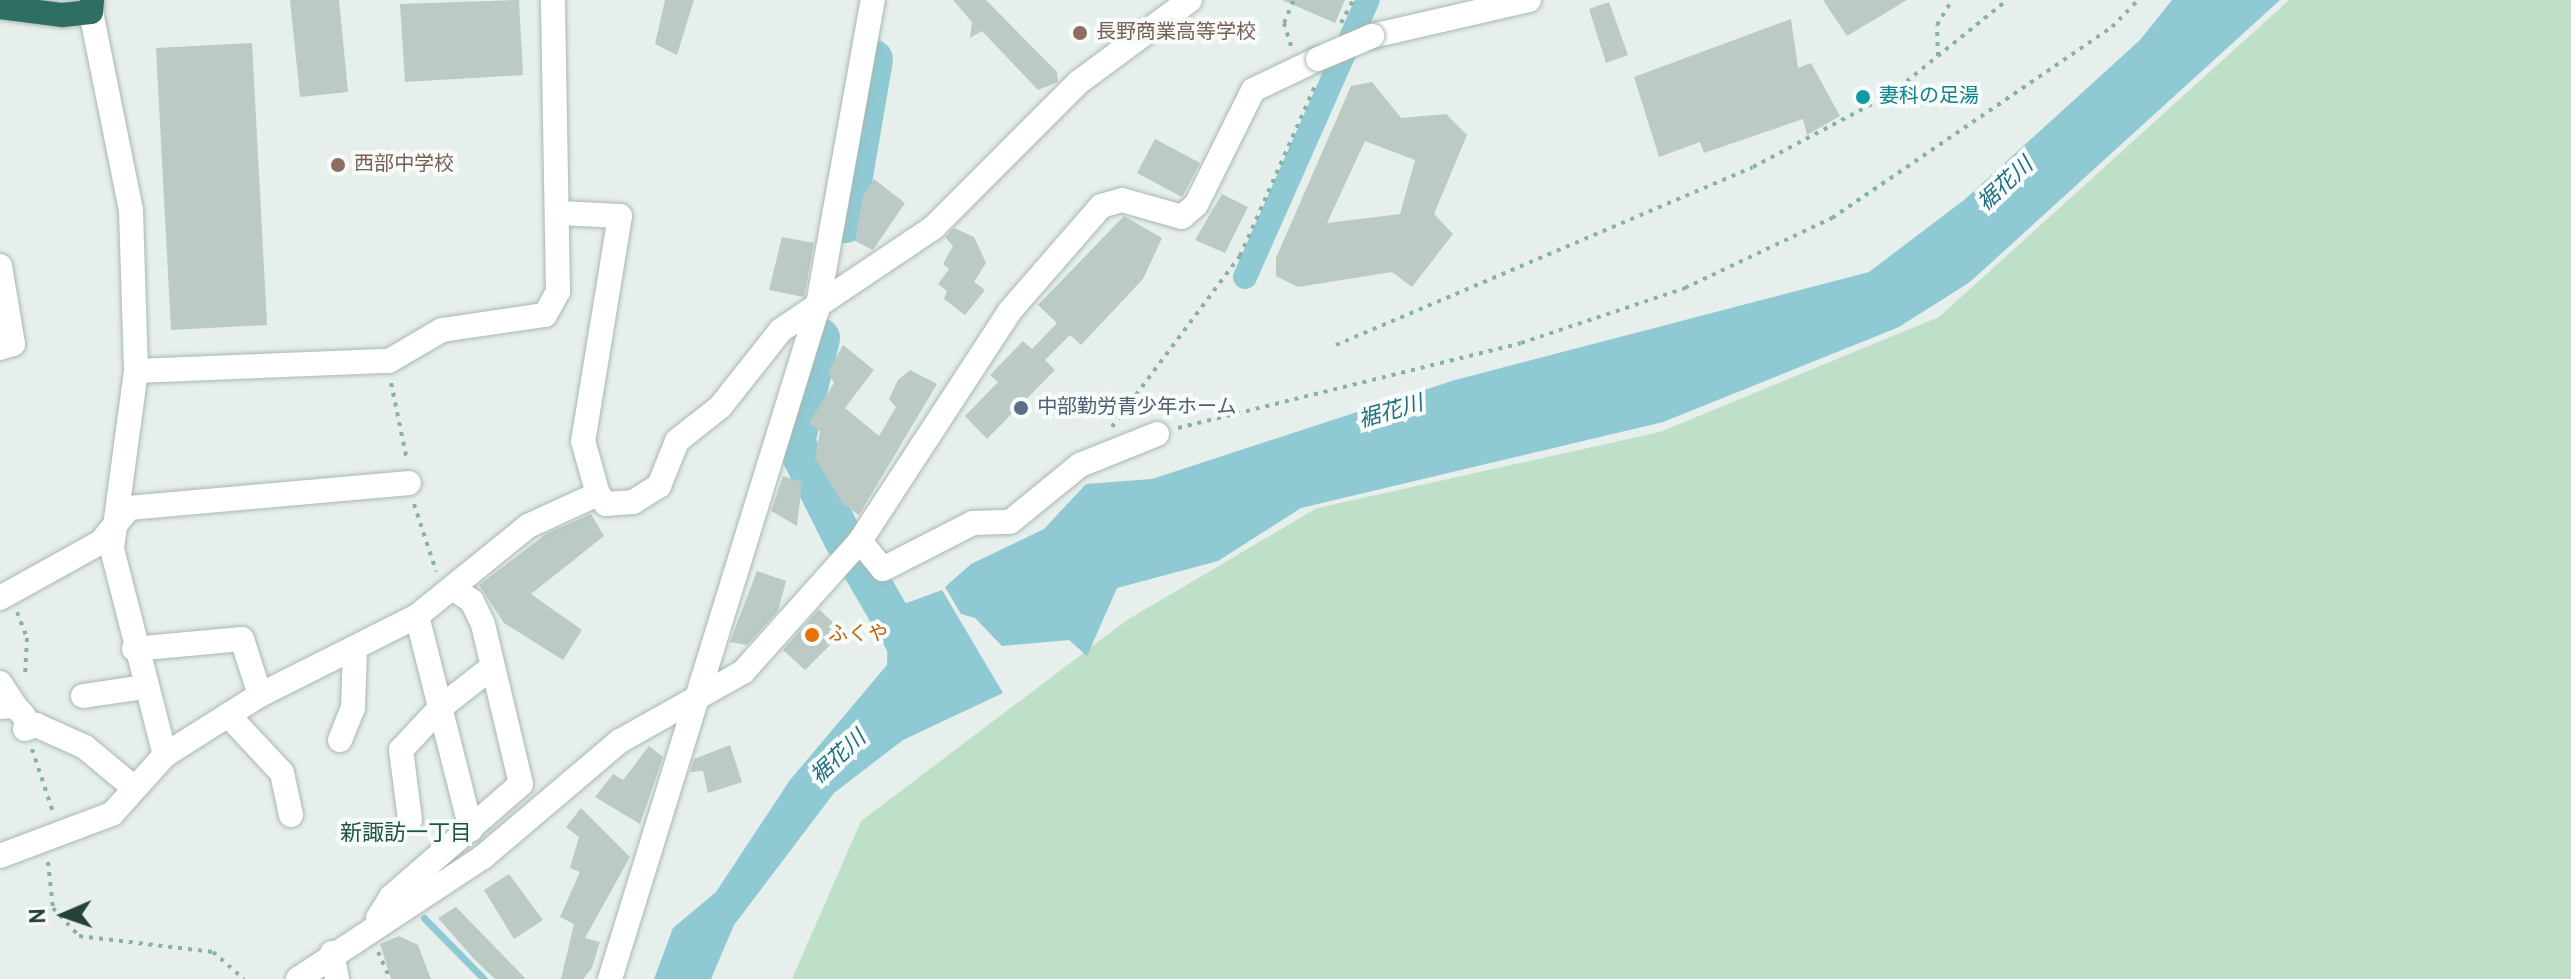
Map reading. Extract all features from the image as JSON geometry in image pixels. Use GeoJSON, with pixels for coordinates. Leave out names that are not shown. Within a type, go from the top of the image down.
{"type":"FeatureCollection","features":[{"type":"Feature","properties":{"kind":"highway"},"geometry":{"type":"LineString","coordinates":[[0,7],[91,6]]}},
{"type":"Feature","properties":{"kind":"street"},"geometry":{"type":"LineString","coordinates":[[136,371],[389,361],[442,330],[545,315],[558,292],[553,0]]}},
{"type":"Feature","properties":{"kind":"street"},"geometry":{"type":"LineString","coordinates":[[610,979],[817,310],[873,0]]}},
{"type":"Feature","properties":{"kind":"street"},"geometry":{"type":"LineString","coordinates":[[559,213],[620,216],[583,441],[598,494],[606,504],[633,502],[659,486],[677,441],[720,407],[781,330],[817,310],[933,228],[1079,82],[1190,0]]}},
{"type":"Feature","properties":{"kind":"street"},"geometry":{"type":"LineString","coordinates":[[291,977],[483,857],[620,741],[697,692],[718,689],[743,672],[860,541],[1009,312],[1101,206],[1122,200],[1182,217],[1196,205],[1253,90],[1312,66],[1372,36],[1529,0]]}},
{"type":"Feature","properties":{"kind":"street"},"geometry":{"type":"LineString","coordinates":[[91,6],[131,211],[136,371],[121,512],[112,549],[134,649],[165,755]]}},
{"type":"Feature","properties":{"kind":"street"},"geometry":{"type":"LineString","coordinates":[[0,266],[13,344],[0,348]]}},
{"type":"Feature","properties":{"kind":"street"},"geometry":{"type":"LineString","coordinates":[[860,541],[883,569],[973,523],[1010,522],[1080,465],[1157,434]]}},
{"type":"Feature","properties":{"kind":"street"},"geometry":{"type":"LineString","coordinates":[[121,512],[409,483]]}},
{"type":"Feature","properties":{"kind":"street"},"geometry":{"type":"LineString","coordinates":[[0,856],[112,814],[165,755],[260,695],[355,650],[417,616],[528,526],[598,494]]}},
{"type":"Feature","properties":{"kind":"street"},"geometry":{"type":"LineString","coordinates":[[0,598],[101,542],[121,512]]}},
{"type":"Feature","properties":{"kind":"street"},"geometry":{"type":"LineString","coordinates":[[378,924],[391,897],[521,784],[483,624],[472,601],[454,589]]}},
{"type":"Feature","properties":{"kind":"street"},"geometry":{"type":"LineString","coordinates":[[417,616],[471,829]]}},
{"type":"Feature","properties":{"kind":"street"},"geometry":{"type":"LineString","coordinates":[[134,649],[242,639],[260,695]]}},
{"type":"Feature","properties":{"kind":"street"},"geometry":{"type":"LineString","coordinates":[[340,740],[353,708],[355,650]]}},
{"type":"Feature","properties":{"kind":"street"},"geometry":{"type":"LineString","coordinates":[[410,820],[401,750],[441,707],[491,668]]}},
{"type":"Feature","properties":{"kind":"street"},"geometry":{"type":"LineString","coordinates":[[0,683],[16,715],[85,747],[134,788]]}},
{"type":"Feature","properties":{"kind":"street"},"geometry":{"type":"LineString","coordinates":[[83,696],[145,687]]}},
{"type":"Feature","properties":{"kind":"street"},"geometry":{"type":"LineString","coordinates":[[228,715],[275,762],[291,815]]}},
{"type":"Feature","properties":{"kind":"street"},"geometry":{"type":"LineString","coordinates":[[332,953],[337,979]]}},
{"type":"Feature","properties":{"kind":"path"},"geometry":{"type":"LineString","coordinates":[[1108,433],[1240,256],[1312,66],[1284,23],[1294,0]]}},
{"type":"Feature","properties":{"kind":"path"},"geometry":{"type":"LineString","coordinates":[[1338,31],[1353,0]]}},
{"type":"Feature","properties":{"kind":"path"},"geometry":{"type":"LineString","coordinates":[[1938,56],[1937,25],[1952,0]]}},
{"type":"Feature","properties":{"kind":"path"},"geometry":{"type":"LineString","coordinates":[[1336,345],[1753,167],[1891,94],[2007,0]]}},
{"type":"Feature","properties":{"kind":"path"},"geometry":{"type":"LineString","coordinates":[[1157,434],[1521,343],[1685,288],[1832,218],[2112,27],[2138,0]]}},
{"type":"Feature","properties":{"kind":"path"},"geometry":{"type":"LineString","coordinates":[[46,837],[53,908],[79,936],[213,952],[244,979]]}},
{"type":"Feature","properties":{"kind":"green space"},"geometry":{"type":"Polygon","coordinates":[[[2289,0],[2571,0],[2571,979],[792,979],[861,821],[1127,620],[1317,508],[1660,432],[1939,317],[2289,0]]]}},
{"type":"Feature","properties":{"kind":"water","name":"裾花川"},"geometry":{"type":"Polygon","coordinates":[[[2172,0],[2280,0],[1970,282],[1899,327],[1663,422],[1301,508],[1218,561],[1117,588],[1087,656],[1069,640],[1002,646],[975,618],[961,614],[945,587],[971,564],[1044,529],[1086,484],[1152,479],[1455,380],[1869,272],[1964,200],[2140,40],[2172,0]]]}},
{"type":"Feature","properties":{"kind":"water","name":"裾花川"},"geometry":{"type":"Polygon","coordinates":[[[942,590],[1003,693],[903,740],[834,793],[734,925],[711,979],[654,979],[673,928],[716,892],[790,780],[887,665],[888,625],[904,604],[942,590]]]}},
{"type":"Feature","properties":{"kind":"building"},"geometry":{"type":"Polygon","coordinates":[[[290,0],[339,0],[348,92],[300,97],[290,0]]]}},
{"type":"Feature","properties":{"kind":"building"},"geometry":{"type":"Polygon","coordinates":[[[519,0],[523,75],[405,82],[400,4],[519,0]]]}},
{"type":"Feature","properties":{"kind":"building"},"geometry":{"type":"Polygon","coordinates":[[[665,0],[694,0],[677,55],[655,44],[665,0]]]}},
{"type":"Feature","properties":{"kind":"building"},"geometry":{"type":"Polygon","coordinates":[[[953,0],[986,0],[1057,72],[1058,82],[1038,90],[982,31],[970,38],[972,22],[953,0]]]}},
{"type":"Feature","properties":{"kind":"building"},"geometry":{"type":"Polygon","coordinates":[[[1282,0],[1345,0],[1335,23],[1282,0]]]}},
{"type":"Feature","properties":{"kind":"building"},"geometry":{"type":"Polygon","coordinates":[[[1823,0],[1907,0],[1847,36],[1823,0]]]}},
{"type":"Feature","properties":{"kind":"building"},"geometry":{"type":"Polygon","coordinates":[[[1609,2],[1628,55],[1606,63],[1589,9],[1609,2]]]}},
{"type":"Feature","properties":{"kind":"building"},"geometry":{"type":"Polygon","coordinates":[[[1791,19],[1798,68],[1811,63],[1840,116],[1807,135],[1803,119],[1704,153],[1700,142],[1659,157],[1634,77],[1791,19]]]}},
{"type":"Feature","properties":{"kind":"building"},"geometry":{"type":"Polygon","coordinates":[[[252,43],[267,325],[171,330],[156,48],[252,43]]]}},
{"type":"Feature","properties":{"kind":"building"},"geometry":{"type":"Polygon","coordinates":[[[1372,82],[1401,118],[1446,114],[1467,135],[1434,214],[1453,234],[1412,287],[1392,272],[1298,287],[1276,276],[1276,258],[1351,86],[1372,82]],[[1365,141],[1327,223],[1400,214],[1415,160],[1365,141]]]}},
{"type":"Feature","properties":{"kind":"building"},"geometry":{"type":"Polygon","coordinates":[[[1155,139],[1200,163],[1182,197],[1137,173],[1155,139]]]}},
{"type":"Feature","properties":{"kind":"building"},"geometry":{"type":"Polygon","coordinates":[[[874,179],[905,203],[873,250],[855,241],[863,195],[874,179]]]}},
{"type":"Feature","properties":{"kind":"building"},"geometry":{"type":"Polygon","coordinates":[[[1222,194],[1248,207],[1225,253],[1195,240],[1222,194]]]}},
{"type":"Feature","properties":{"kind":"building"},"geometry":{"type":"Polygon","coordinates":[[[1124,216],[1162,238],[1143,279],[1081,345],[1070,335],[1045,360],[1055,370],[987,439],[965,416],[998,382],[990,375],[1023,341],[1032,349],[1057,323],[1038,305],[1124,216]]]}},
{"type":"Feature","properties":{"kind":"building"},"geometry":{"type":"Polygon","coordinates":[[[954,228],[974,237],[986,263],[974,282],[985,290],[965,315],[944,299],[947,291],[938,284],[949,269],[943,264],[953,246],[945,237],[954,228]]]}},
{"type":"Feature","properties":{"kind":"building"},"geometry":{"type":"Polygon","coordinates":[[[782,237],[814,243],[804,297],[769,290],[782,237]]]}},
{"type":"Feature","properties":{"kind":"building"},"geometry":{"type":"Polygon","coordinates":[[[843,345],[874,370],[845,408],[879,436],[896,407],[889,399],[898,380],[910,370],[937,384],[859,515],[843,504],[815,458],[820,431],[809,423],[834,383],[828,372],[843,345]]]}},
{"type":"Feature","properties":{"kind":"building"},"geometry":{"type":"Polygon","coordinates":[[[783,476],[802,482],[797,526],[771,511],[783,476]]]}},
{"type":"Feature","properties":{"kind":"building"},"geometry":{"type":"Polygon","coordinates":[[[591,514],[604,536],[531,594],[582,630],[563,660],[504,623],[479,585],[546,534],[591,514]]]}},
{"type":"Feature","properties":{"kind":"building"},"geometry":{"type":"Polygon","coordinates":[[[757,571],[786,581],[778,611],[747,645],[730,642],[757,571]]]}},
{"type":"Feature","properties":{"kind":"building"},"geometry":{"type":"Polygon","coordinates":[[[819,609],[843,632],[805,670],[783,650],[819,609]]]}},
{"type":"Feature","properties":{"kind":"building"},"geometry":{"type":"Polygon","coordinates":[[[730,745],[742,782],[708,793],[703,771],[690,772],[694,759],[730,745]]]}},
{"type":"Feature","properties":{"kind":"building"},"geometry":{"type":"Polygon","coordinates":[[[649,746],[663,757],[640,824],[595,797],[613,774],[623,780],[649,746]]]}},
{"type":"Feature","properties":{"kind":"building"},"geometry":{"type":"Polygon","coordinates":[[[581,808],[630,857],[585,938],[600,942],[592,968],[583,979],[561,979],[574,924],[560,917],[580,872],[570,868],[579,837],[566,827],[581,808]]]}},
{"type":"Feature","properties":{"kind":"building"},"geometry":{"type":"Polygon","coordinates":[[[509,874],[543,920],[514,939],[484,890],[509,874]]]}},
{"type":"Feature","properties":{"kind":"building"},"geometry":{"type":"Polygon","coordinates":[[[456,907],[526,979],[495,979],[474,959],[438,918],[456,907]]]}},
{"type":"Feature","properties":{"kind":"building"},"geometry":{"type":"Polygon","coordinates":[[[399,936],[418,945],[431,979],[391,979],[380,944],[399,936]]]}},
{"type":"Feature","properties":{"kind":"waterway"},"geometry":{"type":"LineString","coordinates":[[1245,277],[1368,0]]}},
{"type":"Feature","properties":{"kind":"waterway"},"geometry":{"type":"LineString","coordinates":[[845,223],[873,59]]}},
{"type":"Feature","properties":{"kind":"waterway"},"geometry":{"type":"LineString","coordinates":[[820,338],[795,442],[844,540]]}},
{"type":"Feature","properties":{"kind":"waterway"},"geometry":{"type":"LineString","coordinates":[[857,559],[919,666]]}},
{"type":"Feature","properties":{"kind":"waterway"},"geometry":{"type":"LineString","coordinates":[[424,918],[484,979]]}},
{"type":"Feature","properties":{"kind":"place","name":"長野商業高等学校"},"geometry":{"type":"Point","coordinates":[1080,33]}},
{"type":"Feature","properties":{"kind":"place","name":"妻科の足湯"},"geometry":{"type":"Point","coordinates":[1863,97]}},
{"type":"Feature","properties":{"kind":"place","name":"西部中学校"},"geometry":{"type":"Point","coordinates":[338,165]}},
{"type":"Feature","properties":{"kind":"place","name":"中部勤労青少年ホーム"},"geometry":{"type":"Point","coordinates":[1021,408]}},
{"type":"Feature","properties":{"kind":"place","name":"ふくや"},"geometry":{"type":"Point","coordinates":[812,635]}},
{"type":"Feature","properties":{"kind":"district","name":"新諏訪一丁目"},"geometry":{"type":"Point","coordinates":[406,835]}}]}
